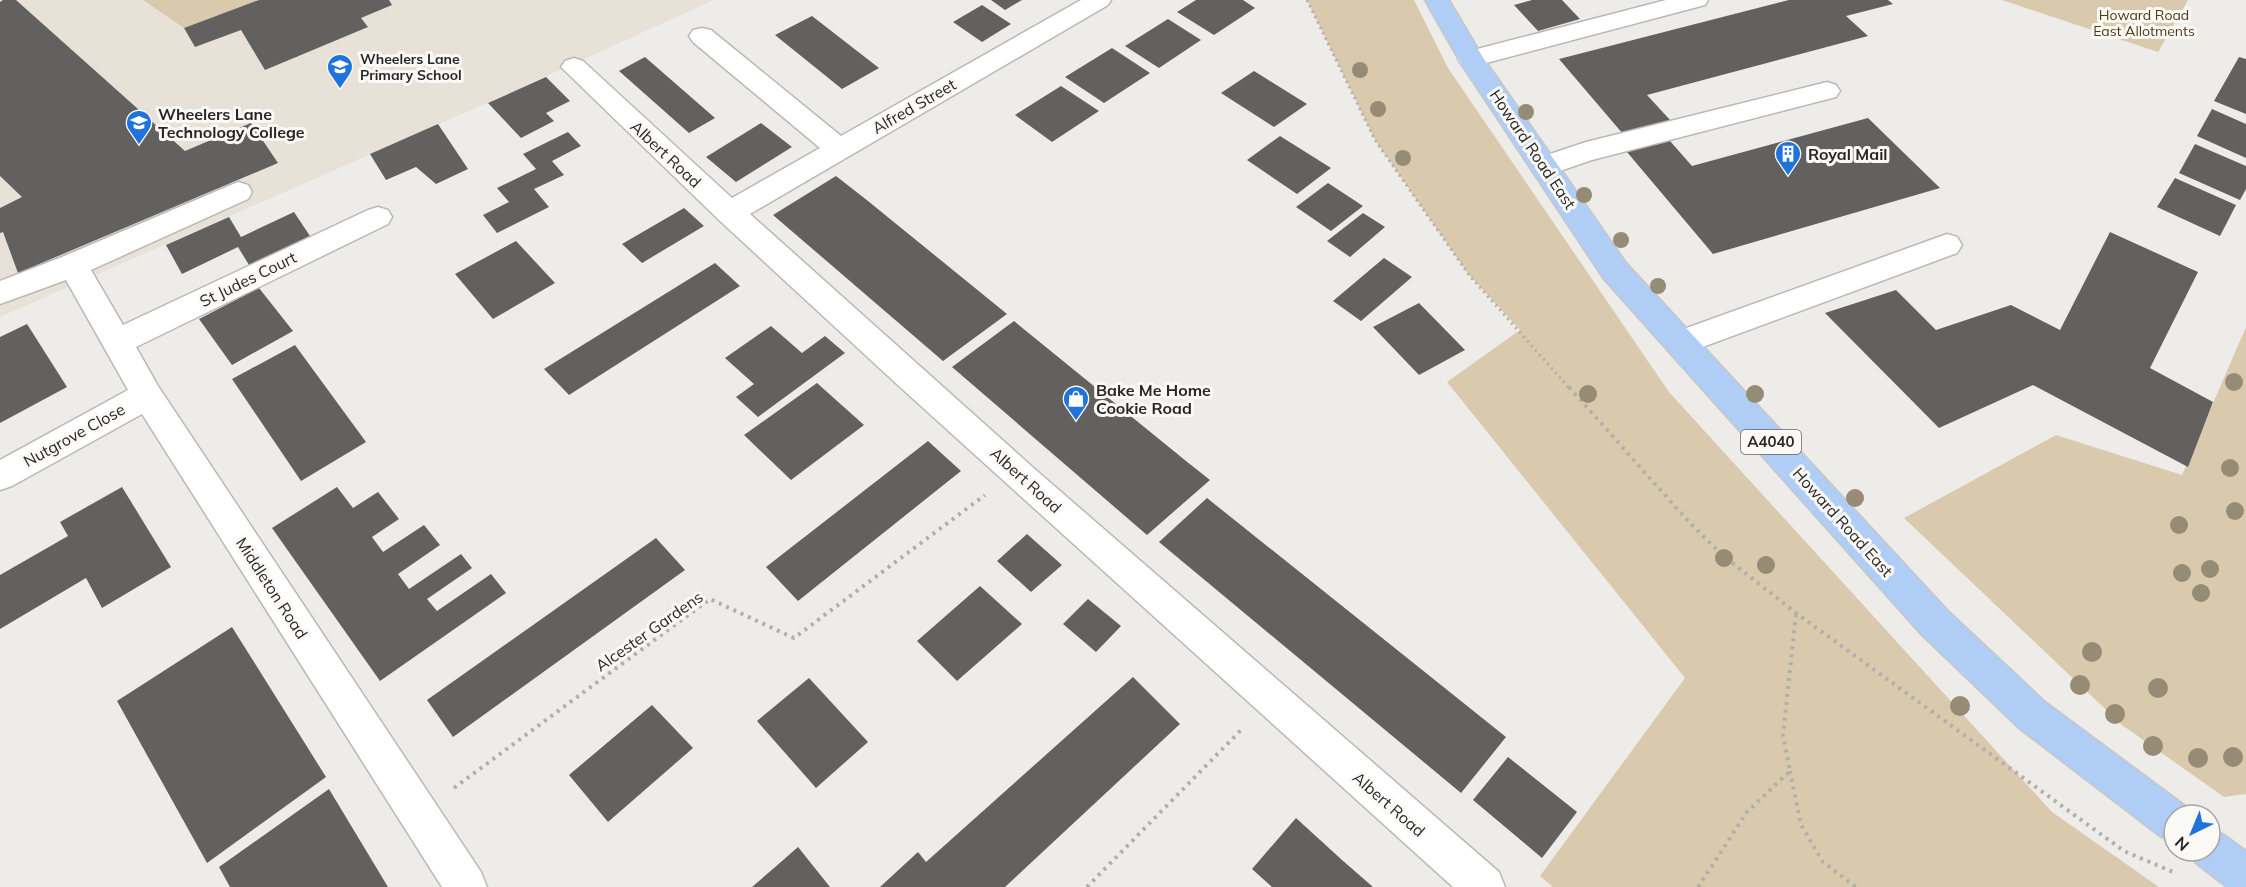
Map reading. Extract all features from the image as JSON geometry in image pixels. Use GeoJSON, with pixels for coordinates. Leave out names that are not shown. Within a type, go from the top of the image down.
{"type":"FeatureCollection","features":[{"type":"Feature","properties":{"kind":"main road","name":"Howard Road East"},"geometry":{"type":"LineString","coordinates":[[1437,0],[1471,59],[1616,271],[1935,623],[2032,715],[2162,813]]}},
{"type":"Feature","properties":{"kind":"main road"},"geometry":{"type":"LineString","coordinates":[[2222,858],[2246,876]]}},
{"type":"Feature","properties":{"kind":"street","name":"Alfred Street"},"geometry":{"type":"LineString","coordinates":[[729,213],[1099,0]]}},
{"type":"Feature","properties":{"kind":"street"},"geometry":{"type":"LineString","coordinates":[[1471,59],[1696,0]]}},
{"type":"Feature","properties":{"kind":"street"},"geometry":{"type":"LineString","coordinates":[[702,36],[839,149]]}},
{"type":"Feature","properties":{"kind":"street","name":"Albert Road"},"geometry":{"type":"LineString","coordinates":[[574,67],[729,213],[1271,700],[1484,887]]}},
{"type":"Feature","properties":{"kind":"street"},"geometry":{"type":"LineString","coordinates":[[1545,166],[1586,153],[1827,91]]}},
{"type":"Feature","properties":{"kind":"street"},"geometry":{"type":"LineString","coordinates":[[0,293],[79,275],[238,192]]}},
{"type":"Feature","properties":{"kind":"street","name":"St Judes Court"},"geometry":{"type":"LineString","coordinates":[[119,341],[378,217]]}},
{"type":"Feature","properties":{"kind":"street"},"geometry":{"type":"LineString","coordinates":[[1681,343],[1947,245]]}},
{"type":"Feature","properties":{"kind":"street","name":"Middleton Road"},"geometry":{"type":"LineString","coordinates":[[79,275],[119,341],[147,394],[466,887]]}},
{"type":"Feature","properties":{"kind":"street","name":"Nutgrove Close"},"geometry":{"type":"LineString","coordinates":[[0,476],[147,394]]}},
{"type":"Feature","properties":{"kind":"path"},"geometry":{"type":"LineString","coordinates":[[1307,0],[1375,140],[1470,275],[1688,521],[1721,554],[1796,614],[2124,851],[2176,874]]}},
{"type":"Feature","properties":{"kind":"path","name":"Alcester Gardens"},"geometry":{"type":"LineString","coordinates":[[420,815],[710,599],[794,638],[1017,471]]}},
{"type":"Feature","properties":{"kind":"path"},"geometry":{"type":"LineString","coordinates":[[1796,614],[1783,735],[1801,825],[1823,862],[1856,887]]}},
{"type":"Feature","properties":{"kind":"path"},"geometry":{"type":"LineString","coordinates":[[1087,887],[1271,700]]}},
{"type":"Feature","properties":{"kind":"path"},"geometry":{"type":"LineString","coordinates":[[1698,887],[1747,812],[1790,771]]}},
{"type":"Feature","properties":{"kind":"shaded area"},"geometry":{"type":"Polygon","coordinates":[[[0,0],[714,0],[487,103],[0,317],[0,0]]]}},
{"type":"Feature","properties":{"kind":"green space"},"geometry":{"type":"Polygon","coordinates":[[[143,0],[259,0],[184,28],[143,0]]]}},
{"type":"Feature","properties":{"kind":"green space"},"geometry":{"type":"Polygon","coordinates":[[[1307,0],[1414,0],[1448,68],[1669,392],[2052,812],[2159,887],[1553,887],[1540,876],[1685,678],[1447,382],[1520,330],[1469,275],[1375,140],[1307,0]]]}},
{"type":"Feature","properties":{"kind":"green space","name":"Howard Road East Allotments"},"geometry":{"type":"Polygon","coordinates":[[[2002,0],[2188,0],[2158,52],[2002,0]]]}},
{"type":"Feature","properties":{"kind":"green space"},"geometry":{"type":"Polygon","coordinates":[[[2246,327],[2246,794],[2224,797],[2122,725],[1904,518],[2056,435],[2182,475],[2246,327]]]}},
{"type":"Feature","properties":{"kind":"building","name":"Wheelers Lane Technology College"},"geometry":{"type":"Polygon","coordinates":[[[16,0],[185,151],[251,123],[278,163],[18,273],[3,232],[0,233],[0,208],[22,197],[0,176],[0,2],[16,0]]]}},
{"type":"Feature","properties":{"kind":"building"},"geometry":{"type":"Polygon","coordinates":[[[259,0],[389,0],[392,5],[361,18],[368,27],[265,70],[241,30],[195,47],[184,28],[259,0]]]}},
{"type":"Feature","properties":{"kind":"building"},"geometry":{"type":"Polygon","coordinates":[[[991,0],[1022,0],[1005,10],[991,0]]]}},
{"type":"Feature","properties":{"kind":"building"},"geometry":{"type":"Polygon","coordinates":[[[1196,0],[1243,0],[1255,8],[1214,35],[1177,12],[1196,0]]]}},
{"type":"Feature","properties":{"kind":"building"},"geometry":{"type":"Polygon","coordinates":[[[1532,0],[1562,0],[1580,19],[1538,31],[1514,5],[1532,0]]]}},
{"type":"Feature","properties":{"kind":"building"},"geometry":{"type":"Polygon","coordinates":[[[1789,0],[1888,0],[1893,4],[1846,16],[1868,36],[1647,95],[1671,121],[1623,134],[1559,59],[1789,0]]]}},
{"type":"Feature","properties":{"kind":"building"},"geometry":{"type":"Polygon","coordinates":[[[982,5],[1011,24],[982,42],[953,22],[982,5]]]}},
{"type":"Feature","properties":{"kind":"building"},"geometry":{"type":"Polygon","coordinates":[[[812,16],[879,68],[842,89],[775,35],[812,16]]]}},
{"type":"Feature","properties":{"kind":"building"},"geometry":{"type":"Polygon","coordinates":[[[1168,19],[1201,40],[1159,68],[1125,46],[1168,19]]]}},
{"type":"Feature","properties":{"kind":"building"},"geometry":{"type":"Polygon","coordinates":[[[1112,48],[1150,73],[1104,103],[1065,77],[1112,48]]]}},
{"type":"Feature","properties":{"kind":"building"},"geometry":{"type":"Polygon","coordinates":[[[645,57],[715,118],[689,133],[619,71],[645,57]]]}},
{"type":"Feature","properties":{"kind":"building"},"geometry":{"type":"Polygon","coordinates":[[[2239,57],[2246,59],[2246,114],[2214,101],[2239,57]]]}},
{"type":"Feature","properties":{"kind":"building"},"geometry":{"type":"Polygon","coordinates":[[[1254,71],[1307,104],[1274,127],[1221,93],[1254,71]]]}},
{"type":"Feature","properties":{"kind":"building"},"geometry":{"type":"Polygon","coordinates":[[[546,77],[570,101],[546,113],[554,121],[521,138],[488,103],[546,77]]]}},
{"type":"Feature","properties":{"kind":"building"},"geometry":{"type":"Polygon","coordinates":[[[1061,86],[1099,111],[1052,142],[1015,115],[1061,86]]]}},
{"type":"Feature","properties":{"kind":"building"},"geometry":{"type":"Polygon","coordinates":[[[2212,109],[2246,124],[2246,158],[2197,136],[2212,109]]]}},
{"type":"Feature","properties":{"kind":"building","name":"Royal Mail"},"geometry":{"type":"Polygon","coordinates":[[[1868,118],[1940,188],[1713,254],[1627,152],[1670,141],[1692,166],[1868,118]]]}},
{"type":"Feature","properties":{"kind":"building"},"geometry":{"type":"Polygon","coordinates":[[[761,123],[792,147],[736,182],[706,157],[761,123]]]}},
{"type":"Feature","properties":{"kind":"building"},"geometry":{"type":"Polygon","coordinates":[[[438,124],[468,169],[436,184],[416,167],[386,180],[370,154],[438,124]]]}},
{"type":"Feature","properties":{"kind":"building"},"geometry":{"type":"Polygon","coordinates":[[[568,132],[581,146],[552,161],[564,175],[534,189],[549,207],[497,233],[483,215],[509,202],[497,188],[536,169],[523,154],[568,132]]]}},
{"type":"Feature","properties":{"kind":"building"},"geometry":{"type":"Polygon","coordinates":[[[1280,136],[1331,168],[1297,194],[1247,160],[1280,136]]]}},
{"type":"Feature","properties":{"kind":"building"},"geometry":{"type":"Polygon","coordinates":[[[2195,144],[2246,166],[2246,189],[2240,200],[2179,173],[2195,144]]]}},
{"type":"Feature","properties":{"kind":"building"},"geometry":{"type":"Polygon","coordinates":[[[836,176],[1007,314],[943,361],[773,215],[836,176]]]}},
{"type":"Feature","properties":{"kind":"building"},"geometry":{"type":"Polygon","coordinates":[[[2175,178],[2236,205],[2220,236],[2157,207],[2175,178]]]}},
{"type":"Feature","properties":{"kind":"building"},"geometry":{"type":"Polygon","coordinates":[[[1328,183],[1363,206],[1331,231],[1296,207],[1328,183]]]}},
{"type":"Feature","properties":{"kind":"building"},"geometry":{"type":"Polygon","coordinates":[[[684,208],[704,226],[642,263],[622,244],[684,208]]]}},
{"type":"Feature","properties":{"kind":"building"},"geometry":{"type":"Polygon","coordinates":[[[294,212],[310,236],[249,265],[238,247],[182,274],[166,245],[229,217],[241,237],[294,212]]]}},
{"type":"Feature","properties":{"kind":"building"},"geometry":{"type":"Polygon","coordinates":[[[1363,213],[1385,227],[1350,257],[1327,241],[1363,213]]]}},
{"type":"Feature","properties":{"kind":"building"},"geometry":{"type":"Polygon","coordinates":[[[2110,232],[2198,272],[2150,368],[2213,402],[2188,467],[2033,385],[1939,428],[1825,313],[1896,290],[1936,330],[2011,305],[2060,330],[2110,232]]]}},
{"type":"Feature","properties":{"kind":"building"},"geometry":{"type":"Polygon","coordinates":[[[516,241],[555,283],[493,319],[455,274],[516,241]]]}},
{"type":"Feature","properties":{"kind":"building"},"geometry":{"type":"Polygon","coordinates":[[[1384,258],[1412,277],[1361,321],[1333,301],[1384,258]]]}},
{"type":"Feature","properties":{"kind":"building"},"geometry":{"type":"Polygon","coordinates":[[[715,263],[740,286],[569,395],[544,369],[715,263]]]}},
{"type":"Feature","properties":{"kind":"building"},"geometry":{"type":"Polygon","coordinates":[[[259,288],[293,331],[232,365],[199,319],[259,288]]]}},
{"type":"Feature","properties":{"kind":"building"},"geometry":{"type":"Polygon","coordinates":[[[1419,303],[1465,350],[1419,375],[1373,327],[1419,303]]]}},
{"type":"Feature","properties":{"kind":"building"},"geometry":{"type":"Polygon","coordinates":[[[1014,321],[1210,480],[1147,535],[952,367],[1014,321]]]}},
{"type":"Feature","properties":{"kind":"building"},"geometry":{"type":"Polygon","coordinates":[[[27,324],[67,387],[0,423],[0,337],[27,324]]]}},
{"type":"Feature","properties":{"kind":"building"},"geometry":{"type":"Polygon","coordinates":[[[771,326],[802,353],[825,336],[845,353],[758,417],[736,397],[754,384],[725,358],[771,326]]]}},
{"type":"Feature","properties":{"kind":"building"},"geometry":{"type":"Polygon","coordinates":[[[295,345],[366,442],[301,481],[232,379],[295,345]]]}},
{"type":"Feature","properties":{"kind":"building"},"geometry":{"type":"Polygon","coordinates":[[[817,383],[864,425],[791,480],[744,435],[817,383]]]}},
{"type":"Feature","properties":{"kind":"building"},"geometry":{"type":"Polygon","coordinates":[[[928,441],[961,471],[798,601],[766,567],[928,441]]]}},
{"type":"Feature","properties":{"kind":"building"},"geometry":{"type":"Polygon","coordinates":[[[122,487],[171,567],[102,608],[86,578],[0,629],[0,575],[68,536],[60,522],[122,487]]]}},
{"type":"Feature","properties":{"kind":"building"},"geometry":{"type":"Polygon","coordinates":[[[337,487],[353,508],[378,492],[399,519],[372,537],[383,552],[424,525],[440,545],[398,574],[409,589],[461,554],[472,568],[427,599],[437,611],[491,574],[506,593],[380,681],[272,528],[337,487]]]}},
{"type":"Feature","properties":{"kind":"building"},"geometry":{"type":"Polygon","coordinates":[[[1207,498],[1506,737],[1461,793],[1159,542],[1207,498]]]}},
{"type":"Feature","properties":{"kind":"building"},"geometry":{"type":"Polygon","coordinates":[[[1027,534],[1062,565],[1031,592],[997,561],[1027,534]]]}},
{"type":"Feature","properties":{"kind":"building"},"geometry":{"type":"Polygon","coordinates":[[[656,538],[685,570],[453,737],[427,700],[656,538]]]}},
{"type":"Feature","properties":{"kind":"building"},"geometry":{"type":"Polygon","coordinates":[[[980,586],[1022,624],[957,681],[917,641],[980,586]]]}},
{"type":"Feature","properties":{"kind":"building"},"geometry":{"type":"Polygon","coordinates":[[[1088,599],[1121,626],[1096,652],[1063,624],[1088,599]]]}},
{"type":"Feature","properties":{"kind":"building"},"geometry":{"type":"Polygon","coordinates":[[[232,627],[326,777],[207,863],[117,701],[232,627]]]}},
{"type":"Feature","properties":{"kind":"building"},"geometry":{"type":"Polygon","coordinates":[[[1133,677],[1180,724],[1005,887],[880,887],[918,852],[926,862],[1133,677]]]}},
{"type":"Feature","properties":{"kind":"building"},"geometry":{"type":"Polygon","coordinates":[[[809,678],[868,742],[816,788],[757,721],[809,678]]]}},
{"type":"Feature","properties":{"kind":"building"},"geometry":{"type":"Polygon","coordinates":[[[652,705],[693,748],[608,822],[569,775],[652,705]]]}},
{"type":"Feature","properties":{"kind":"building"},"geometry":{"type":"Polygon","coordinates":[[[1508,757],[1577,812],[1542,858],[1473,800],[1508,757]]]}},
{"type":"Feature","properties":{"kind":"building"},"geometry":{"type":"Polygon","coordinates":[[[329,789],[388,887],[230,887],[219,867],[329,789]]]}},
{"type":"Feature","properties":{"kind":"building"},"geometry":{"type":"Polygon","coordinates":[[[1296,818],[1373,887],[1272,887],[1252,869],[1296,818]]]}},
{"type":"Feature","properties":{"kind":"building"},"geometry":{"type":"Polygon","coordinates":[[[798,847],[830,887],[752,887],[774,868],[798,847]]]}},
{"type":"Feature","properties":{"kind":"place","name":"Wheelers Lane Primary School"},"geometry":{"type":"Point","coordinates":[340,90]}},
{"type":"Feature","properties":{"kind":"place","name":"Wheelers Lane Technology College"},"geometry":{"type":"Point","coordinates":[139,146]}},
{"type":"Feature","properties":{"kind":"place","name":"Royal Mail"},"geometry":{"type":"Point","coordinates":[1788,177]}},
{"type":"Feature","properties":{"kind":"place","name":"Bake Me Home Cookie Road"},"geometry":{"type":"Point","coordinates":[1076,422]}}]}
